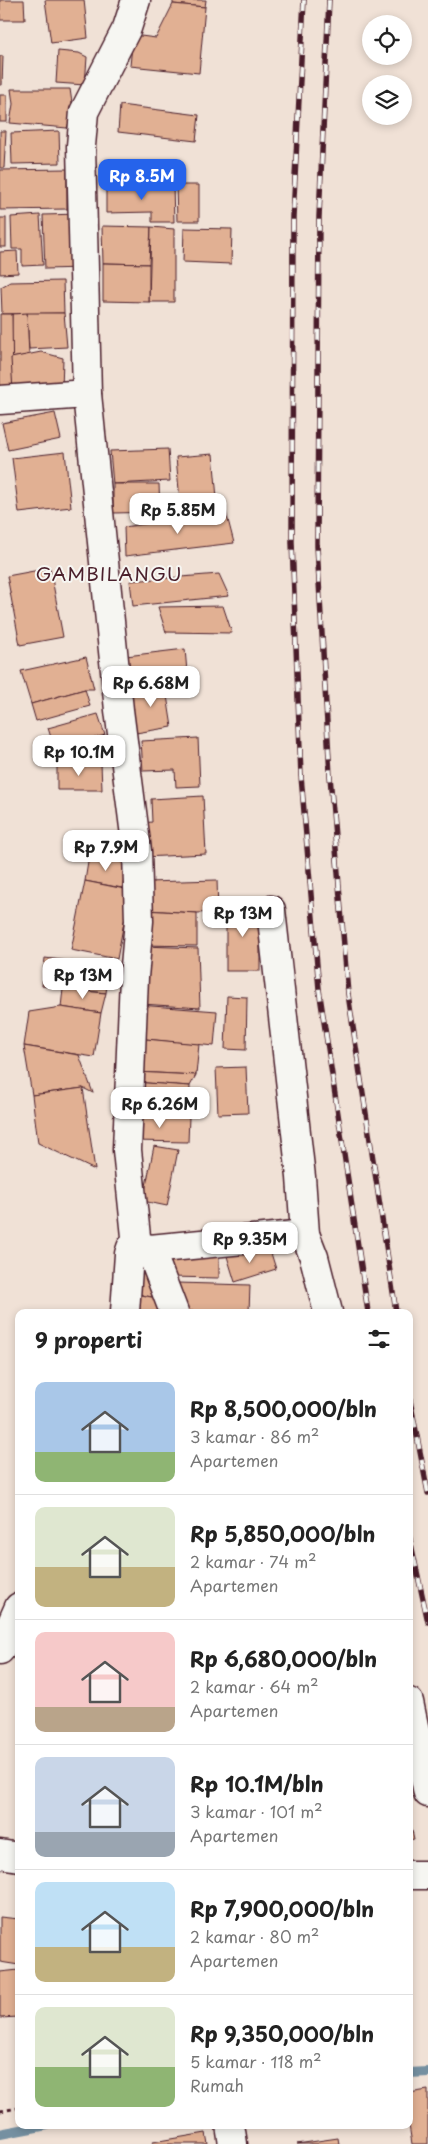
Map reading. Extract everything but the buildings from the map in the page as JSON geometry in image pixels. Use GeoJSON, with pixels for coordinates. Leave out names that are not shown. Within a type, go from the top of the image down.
{"type":"FeatureCollection","features":[{"type":"Feature","properties":{"kind":"street"},"geometry":{"type":"LineString","coordinates":[[136,0],[126,28],[84,112],[82,124],[87,394],[118,700],[137,851],[139,921],[134,978],[127,1150],[144,1248],[173,1309]]}},
{"type":"Feature","properties":{"kind":"street"},"geometry":{"type":"LineString","coordinates":[[0,400],[87,394]]}},
{"type":"Feature","properties":{"kind":"street"},"geometry":{"type":"LineString","coordinates":[[271,910],[301,1177],[304,1234],[314,1257],[327,1309]]}},
{"type":"Feature","properties":{"kind":"street"},"geometry":{"type":"LineString","coordinates":[[125,1309],[131,1248],[304,1234]]}},
{"type":"Feature","properties":{"kind":"street"},"geometry":{"type":"LineString","coordinates":[[0,1650],[15,1616]]}},
{"type":"Feature","properties":{"kind":"street"},"geometry":{"type":"LineString","coordinates":[[413,1721],[428,1793]]}},
{"type":"Feature","properties":{"kind":"street"},"geometry":{"type":"LineString","coordinates":[[0,1854],[15,1856]]}},
{"type":"Feature","properties":{"kind":"street"},"geometry":{"type":"LineString","coordinates":[[413,1875],[428,1875]]}},
{"type":"Feature","properties":{"kind":"street"},"geometry":{"type":"LineString","coordinates":[[231,2129],[233,2144]]}},
{"type":"Feature","properties":{"kind":"path"},"geometry":{"type":"LineString","coordinates":[[0,2111],[15,2109]]}},
{"type":"Feature","properties":{"kind":"waterway"},"geometry":{"type":"LineString","coordinates":[[413,2073],[428,2072]]}},
{"type":"Feature","properties":{"kind":"waterway"},"geometry":{"type":"LineString","coordinates":[[0,2134],[26,2129]]}},
{"type":"Feature","properties":{"kind":"railway"},"geometry":{"type":"LineString","coordinates":[[304,0],[293,217],[292,542],[301,776],[319,989],[368,1309]]}},
{"type":"Feature","properties":{"kind":"railway"},"geometry":{"type":"LineString","coordinates":[[329,0],[319,217],[317,546],[330,776],[348,994],[396,1309]]}},
{"type":"Feature","properties":{"kind":"railway"},"geometry":{"type":"LineString","coordinates":[[413,1416],[428,1493]]}},
{"type":"Feature","properties":{"kind":"railway"},"geometry":{"type":"LineString","coordinates":[[413,1553],[428,1622]]}},
{"type":"Feature","properties":{"kind":"district","name":"GAMBILANGU"},"geometry":{"type":"Point","coordinates":[109,573]}}]}
